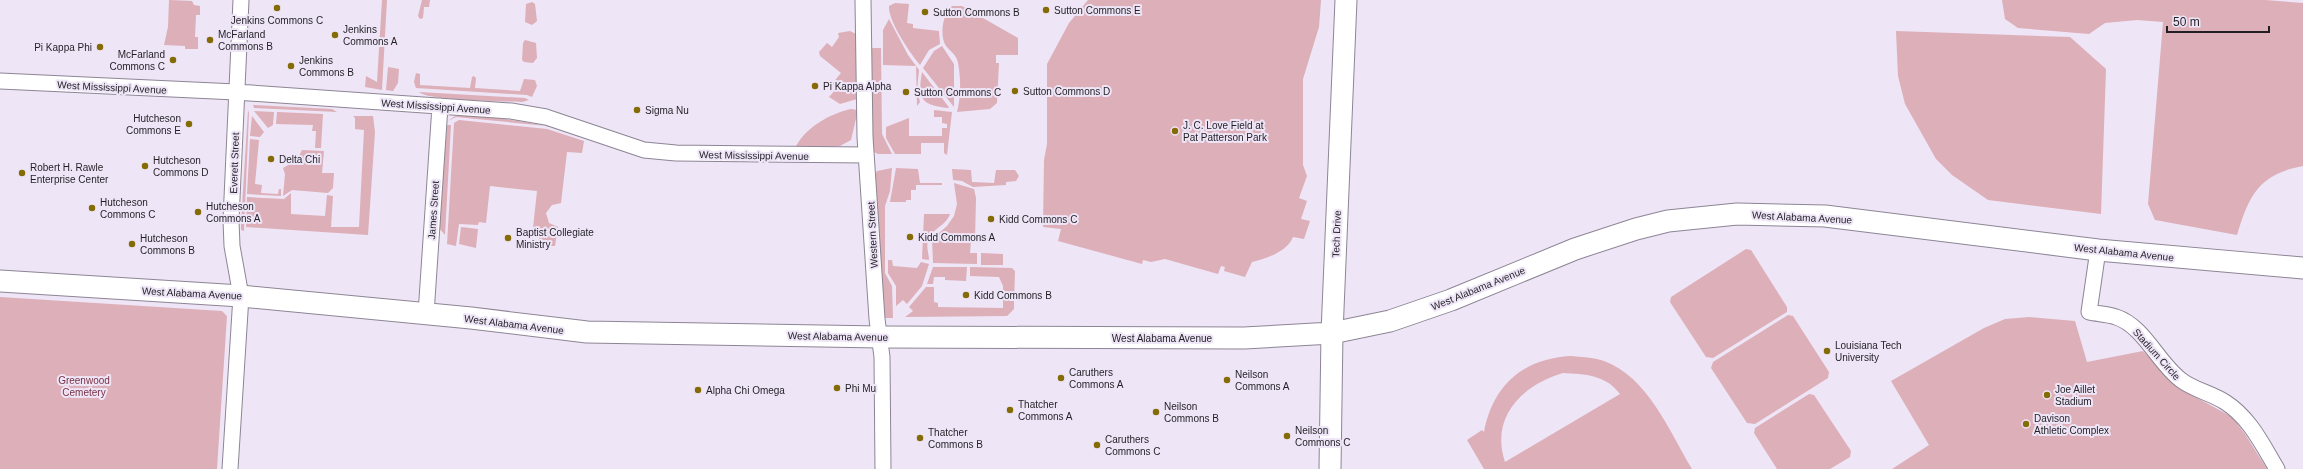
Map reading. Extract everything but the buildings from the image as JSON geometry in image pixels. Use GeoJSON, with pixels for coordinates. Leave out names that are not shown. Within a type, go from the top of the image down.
{"type":"FeatureCollection","features":[{"type":"Feature","properties":{"kind":"main road","name":"Tech Drive"},"geometry":{"type":"LineString","coordinates":[[1330,469],[1332,333],[1346,0]]}},
{"type":"Feature","properties":{"kind":"main road","name":"West Alabama Avenue"},"geometry":{"type":"LineString","coordinates":[[0,281],[241,296],[426,314],[587,332],[880,337],[1244,338],[1332,333],[1390,321],[1436,306],[1575,248],[1668,221],[1701,217],[1764,214],[1825,216],[2098,250],[2303,268]]}},
{"type":"Feature","properties":{"kind":"street","name":"Everett Street"},"geometry":{"type":"LineString","coordinates":[[230,469],[241,296],[232,240],[236,92],[241,0]]}},
{"type":"Feature","properties":{"kind":"street","name":"Western Street"},"geometry":{"type":"LineString","coordinates":[[862,0],[866,156],[877,319],[882,357],[883,469]]}},
{"type":"Feature","properties":{"kind":"street","name":"West Mississippi Avenue"},"geometry":{"type":"LineString","coordinates":[[0,81],[236,92],[511,112],[546,117],[644,150],[684,153],[866,156]]}},
{"type":"Feature","properties":{"kind":"street","name":"James Street"},"geometry":{"type":"LineString","coordinates":[[426,314],[440,106]]}},
{"type":"Feature","properties":{"kind":"street","name":"Stadium Circle"},"geometry":{"type":"LineString","coordinates":[[2098,250],[2089,312],[2116,317],[2127,323],[2137,330],[2181,381],[2224,401],[2234,409],[2251,426],[2277,469]]}},
{"type":"Feature","properties":{"kind":"green space"},"geometry":{"type":"Polygon","coordinates":[[[169,0],[192,1],[194,5],[200,6],[200,15],[196,15],[195,37],[198,37],[198,49],[185,49],[185,46],[164,45],[168,27],[169,0]]]}},
{"type":"Feature","properties":{"kind":"green space"},"geometry":{"type":"Polygon","coordinates":[[[382,0],[387,0],[382,90],[365,87],[366,76],[377,82],[382,0]]]}},
{"type":"Feature","properties":{"kind":"green space"},"geometry":{"type":"Polygon","coordinates":[[[422,0],[430,0],[429,7],[424,7],[423,18],[420,19],[418,16],[422,0]]]}},
{"type":"Feature","properties":{"kind":"green space","name":"J. C. Love Field at Pat Patterson Park"},"geometry":{"type":"Polygon","coordinates":[[[1088,0],[1321,0],[1319,27],[1303,79],[1303,165],[1307,176],[1299,198],[1307,201],[1301,219],[1310,221],[1304,239],[1293,237],[1286,247],[1276,254],[1252,262],[1245,277],[1224,271],[1225,267],[1221,266],[1218,274],[1165,259],[1151,262],[1143,260],[1142,264],[1058,241],[1061,229],[1043,227],[1044,160],[1047,144],[1047,64],[1069,23],[1088,0]]]}},
{"type":"Feature","properties":{"kind":"green space"},"geometry":{"type":"Polygon","coordinates":[[[2002,0],[2265,0],[2303,3],[2303,166],[2276,175],[2258,188],[2246,208],[2237,235],[2155,220],[2148,204],[2163,22],[2137,20],[2105,23],[2089,34],[2018,28],[2005,19],[2002,0]]]}},
{"type":"Feature","properties":{"kind":"green space"},"geometry":{"type":"Polygon","coordinates":[[[532,2],[535,4],[537,21],[532,25],[525,22],[526,4],[532,2]]]}},
{"type":"Feature","properties":{"kind":"green space"},"geometry":{"type":"Polygon","coordinates":[[[895,3],[909,4],[907,23],[913,24],[913,28],[939,31],[940,44],[929,50],[920,65],[906,45],[892,20],[889,6],[895,3]]]}},
{"type":"Feature","properties":{"kind":"green space"},"geometry":{"type":"Polygon","coordinates":[[[952,6],[962,6],[1018,38],[1018,55],[996,55],[996,63],[999,63],[997,103],[990,109],[957,112],[960,88],[958,63],[955,55],[946,46],[942,30],[946,14],[952,6]]]}},
{"type":"Feature","properties":{"kind":"green space"},"geometry":{"type":"Polygon","coordinates":[[[889,19],[908,55],[919,70],[917,90],[920,102],[917,106],[916,66],[883,65],[883,30],[889,19]]]}},
{"type":"Feature","properties":{"kind":"green space"},"geometry":{"type":"Polygon","coordinates":[[[850,31],[858,35],[857,99],[840,104],[829,97],[837,88],[832,84],[841,73],[820,56],[819,52],[827,43],[832,47],[839,37],[838,33],[850,31]]]}},
{"type":"Feature","properties":{"kind":"green space"},"geometry":{"type":"Polygon","coordinates":[[[1896,31],[2070,37],[2106,69],[2101,214],[1988,200],[1952,175],[1936,159],[1905,104],[1898,76],[1896,31]]]}},
{"type":"Feature","properties":{"kind":"green space"},"geometry":{"type":"Polygon","coordinates":[[[525,40],[536,43],[537,58],[533,63],[524,62],[522,60],[523,43],[525,40]]]}},
{"type":"Feature","properties":{"kind":"green space"},"geometry":{"type":"Polygon","coordinates":[[[942,46],[954,64],[954,107],[923,68],[934,51],[942,46]]]}},
{"type":"Feature","properties":{"kind":"green space"},"geometry":{"type":"Polygon","coordinates":[[[871,48],[881,48],[882,134],[892,154],[878,154],[870,150],[871,48]]]}},
{"type":"Feature","properties":{"kind":"green space"},"geometry":{"type":"Polygon","coordinates":[[[388,67],[399,69],[398,83],[393,91],[386,90],[388,67]]]}},
{"type":"Feature","properties":{"kind":"green space"},"geometry":{"type":"Polygon","coordinates":[[[922,72],[949,108],[927,103],[921,95],[920,89],[922,72]]]}},
{"type":"Feature","properties":{"kind":"green space"},"geometry":{"type":"Polygon","coordinates":[[[416,73],[420,74],[420,85],[470,88],[472,77],[474,76],[476,78],[475,88],[520,91],[524,79],[535,80],[537,86],[532,97],[527,95],[416,88],[414,82],[416,73]]]}},
{"type":"Feature","properties":{"kind":"green space"},"geometry":{"type":"Polygon","coordinates":[[[419,92],[525,98],[529,100],[522,102],[451,99],[425,95],[419,92]]]}},
{"type":"Feature","properties":{"kind":"green space"},"geometry":{"type":"Polygon","coordinates":[[[253,105],[332,109],[337,112],[254,108],[253,105]]]}},
{"type":"Feature","properties":{"kind":"green space"},"geometry":{"type":"Polygon","coordinates":[[[851,109],[858,110],[851,140],[840,146],[794,150],[804,135],[818,123],[834,114],[851,109]]]}},
{"type":"Feature","properties":{"kind":"green space"},"geometry":{"type":"Polygon","coordinates":[[[248,110],[244,231],[241,230],[241,223],[248,110]]]}},
{"type":"Feature","properties":{"kind":"green space"},"geometry":{"type":"Polygon","coordinates":[[[934,110],[952,112],[947,155],[944,153],[944,143],[921,143],[921,154],[895,154],[886,138],[886,127],[909,118],[909,136],[942,136],[942,128],[947,128],[947,124],[942,123],[942,117],[934,117],[934,110]]]}},
{"type":"Feature","properties":{"kind":"green space"},"geometry":{"type":"Polygon","coordinates":[[[254,111],[274,112],[273,125],[268,128],[254,111]]]}},
{"type":"Feature","properties":{"kind":"green space"},"geometry":{"type":"Polygon","coordinates":[[[277,112],[323,114],[321,148],[315,148],[316,131],[312,131],[313,125],[276,124],[277,112]]]}},
{"type":"Feature","properties":{"kind":"green space"},"geometry":{"type":"Polygon","coordinates":[[[465,115],[508,119],[546,126],[456,117],[448,121],[455,116],[465,115]]]}},
{"type":"Feature","properties":{"kind":"green space"},"geometry":{"type":"Polygon","coordinates":[[[252,116],[264,132],[260,137],[250,136],[252,116]]]}},
{"type":"Feature","properties":{"kind":"green space"},"geometry":{"type":"Polygon","coordinates":[[[353,116],[373,116],[375,132],[368,235],[246,227],[247,197],[284,199],[291,193],[291,214],[325,216],[327,195],[333,196],[331,227],[359,227],[364,130],[355,129],[355,118],[353,116]]]}},
{"type":"Feature","properties":{"kind":"green space"},"geometry":{"type":"Polygon","coordinates":[[[459,120],[547,129],[584,141],[582,153],[567,152],[561,203],[552,205],[546,213],[549,223],[558,227],[555,246],[538,246],[540,229],[533,228],[537,191],[490,186],[486,223],[479,222],[478,225],[459,224],[456,246],[447,244],[454,123],[459,120]]]}},
{"type":"Feature","properties":{"kind":"green space"},"geometry":{"type":"Polygon","coordinates":[[[447,125],[451,125],[445,235],[439,228],[447,125]]]}},
{"type":"Feature","properties":{"kind":"green space"},"geometry":{"type":"Polygon","coordinates":[[[548,126],[578,134],[580,137],[548,126]]]}},
{"type":"Feature","properties":{"kind":"green space"},"geometry":{"type":"Polygon","coordinates":[[[250,139],[259,140],[255,184],[262,185],[261,193],[278,194],[279,189],[281,189],[281,196],[247,194],[250,139]]]}},
{"type":"Feature","properties":{"kind":"green space"},"geometry":{"type":"Polygon","coordinates":[[[302,150],[324,151],[322,173],[334,173],[333,188],[328,193],[292,190],[283,196],[285,174],[283,168],[297,160],[302,150]]]}},
{"type":"Feature","properties":{"kind":"green space"},"geometry":{"type":"Polygon","coordinates":[[[892,168],[890,191],[885,206],[885,273],[892,286],[893,318],[882,318],[874,176],[877,171],[892,168]]]}},
{"type":"Feature","properties":{"kind":"green space"},"geometry":{"type":"Polygon","coordinates":[[[896,168],[918,169],[920,183],[942,183],[942,185],[916,185],[916,190],[911,190],[911,200],[906,200],[906,202],[890,202],[896,168]]]}},
{"type":"Feature","properties":{"kind":"green space"},"geometry":{"type":"Polygon","coordinates":[[[952,169],[971,170],[972,182],[994,183],[996,170],[1015,170],[1019,176],[1016,181],[1006,182],[1006,185],[973,187],[962,181],[953,180],[952,169]]]}},
{"type":"Feature","properties":{"kind":"green space"},"geometry":{"type":"Polygon","coordinates":[[[954,183],[974,189],[976,198],[975,241],[971,241],[970,253],[977,253],[977,264],[933,263],[932,239],[947,226],[954,216],[957,204],[954,183]]]}},
{"type":"Feature","properties":{"kind":"green space"},"geometry":{"type":"Polygon","coordinates":[[[924,214],[950,214],[945,222],[932,233],[928,241],[927,246],[929,260],[922,259],[924,214]]]}},
{"type":"Feature","properties":{"kind":"green space"},"geometry":{"type":"Polygon","coordinates":[[[461,227],[478,229],[476,248],[459,244],[461,227]]]}},
{"type":"Feature","properties":{"kind":"green space"},"geometry":{"type":"Polygon","coordinates":[[[1746,249],[1751,250],[1787,307],[1787,312],[1713,358],[1706,357],[1670,302],[1671,297],[1746,249]]]}},
{"type":"Feature","properties":{"kind":"green space"},"geometry":{"type":"Polygon","coordinates":[[[981,253],[1003,254],[1003,265],[981,265],[981,253]]]}},
{"type":"Feature","properties":{"kind":"green space"},"geometry":{"type":"Polygon","coordinates":[[[888,260],[892,260],[893,266],[917,268],[921,262],[929,264],[922,286],[907,304],[903,300],[896,306],[896,286],[888,273],[888,260]]]}},
{"type":"Feature","properties":{"kind":"green space"},"geometry":{"type":"Polygon","coordinates":[[[933,267],[967,267],[966,281],[945,280],[945,277],[934,277],[933,284],[927,284],[933,267]]]}},
{"type":"Feature","properties":{"kind":"green space"},"geometry":{"type":"Polygon","coordinates":[[[970,267],[1012,268],[1015,271],[1014,309],[1007,316],[905,317],[913,311],[909,307],[926,287],[934,287],[934,302],[938,303],[938,307],[1003,308],[1003,286],[999,277],[970,276],[970,267]]]}},
{"type":"Feature","properties":{"kind":"green space","name":"Greenwood Cemetery"},"geometry":{"type":"Polygon","coordinates":[[[0,297],[222,311],[227,316],[217,469],[0,469],[0,297]]]}},
{"type":"Feature","properties":{"kind":"green space"},"geometry":{"type":"Polygon","coordinates":[[[1788,315],[1793,316],[1829,372],[1828,378],[1755,424],[1747,423],[1711,368],[1713,362],[1788,315]]]}},
{"type":"Feature","properties":{"kind":"green space","name":"Joe Aillet Stadium"},"geometry":{"type":"Polygon","coordinates":[[[2029,317],[2075,321],[2087,362],[2143,351],[2181,389],[2232,417],[2245,434],[2267,469],[1892,469],[1929,445],[1891,381],[1984,328],[2005,319],[2029,317]]]}},
{"type":"Feature","properties":{"kind":"green space"},"geometry":{"type":"Polygon","coordinates":[[[1570,356],[1587,357],[1604,361],[1633,379],[1645,392],[1666,422],[1692,469],[1484,469],[1467,440],[1482,430],[1484,432],[1488,415],[1495,401],[1503,388],[1513,378],[1525,369],[1553,358],[1570,356]],[[1563,373],[1548,378],[1535,386],[1513,405],[1506,417],[1502,431],[1502,446],[1505,462],[1620,394],[1602,379],[1587,375],[1563,373]]]}},
{"type":"Feature","properties":{"kind":"green space"},"geometry":{"type":"Polygon","coordinates":[[[1809,394],[1814,395],[1851,451],[1850,457],[1830,469],[1777,469],[1754,433],[1755,428],[1809,394]]]}},
{"type":"Feature","properties":{"kind":"place","name":"Jenkins Commons C"},"geometry":{"type":"Point","coordinates":[277,8]}},
{"type":"Feature","properties":{"kind":"place","name":"Sutton Commons E"},"geometry":{"type":"Point","coordinates":[1046,10]}},
{"type":"Feature","properties":{"kind":"place","name":"Sutton Commons B"},"geometry":{"type":"Point","coordinates":[925,12]}},
{"type":"Feature","properties":{"kind":"place","name":"Jenkins Commons A"},"geometry":{"type":"Point","coordinates":[335,35]}},
{"type":"Feature","properties":{"kind":"place","name":"McFarland Commons B"},"geometry":{"type":"Point","coordinates":[210,40]}},
{"type":"Feature","properties":{"kind":"place","name":"Pi Kappa Phi"},"geometry":{"type":"Point","coordinates":[100,47]}},
{"type":"Feature","properties":{"kind":"place","name":"McFarland Commons C"},"geometry":{"type":"Point","coordinates":[173,60]}},
{"type":"Feature","properties":{"kind":"place","name":"Jenkins Commons B"},"geometry":{"type":"Point","coordinates":[291,66]}},
{"type":"Feature","properties":{"kind":"place","name":"Pi Kappa Alpha"},"geometry":{"type":"Point","coordinates":[815,86]}},
{"type":"Feature","properties":{"kind":"place","name":"Sutton Commons D"},"geometry":{"type":"Point","coordinates":[1015,91]}},
{"type":"Feature","properties":{"kind":"place","name":"Sutton Commons C"},"geometry":{"type":"Point","coordinates":[906,92]}},
{"type":"Feature","properties":{"kind":"place","name":"Sigma Nu"},"geometry":{"type":"Point","coordinates":[637,110]}},
{"type":"Feature","properties":{"kind":"place","name":"Hutcheson Commons E"},"geometry":{"type":"Point","coordinates":[189,124]}},
{"type":"Feature","properties":{"kind":"place","name":"J. C. Love Field at Pat Patterson Park"},"geometry":{"type":"Point","coordinates":[1175,131]}},
{"type":"Feature","properties":{"kind":"place","name":"Delta Chi"},"geometry":{"type":"Point","coordinates":[271,159]}},
{"type":"Feature","properties":{"kind":"place","name":"Hutcheson Commons D"},"geometry":{"type":"Point","coordinates":[145,166]}},
{"type":"Feature","properties":{"kind":"place","name":"Robert H. Rawle Enterprise Center"},"geometry":{"type":"Point","coordinates":[22,173]}},
{"type":"Feature","properties":{"kind":"place","name":"Hutcheson Commons C"},"geometry":{"type":"Point","coordinates":[92,208]}},
{"type":"Feature","properties":{"kind":"place","name":"Hutcheson Commons A"},"geometry":{"type":"Point","coordinates":[198,212]}},
{"type":"Feature","properties":{"kind":"place","name":"Kidd Commons C"},"geometry":{"type":"Point","coordinates":[991,219]}},
{"type":"Feature","properties":{"kind":"place","name":"Kidd Commons A"},"geometry":{"type":"Point","coordinates":[910,237]}},
{"type":"Feature","properties":{"kind":"place","name":"Baptist Collegiate Ministry"},"geometry":{"type":"Point","coordinates":[508,238]}},
{"type":"Feature","properties":{"kind":"place","name":"Hutcheson Commons B"},"geometry":{"type":"Point","coordinates":[132,244]}},
{"type":"Feature","properties":{"kind":"place","name":"Kidd Commons B"},"geometry":{"type":"Point","coordinates":[966,295]}},
{"type":"Feature","properties":{"kind":"place","name":"Louisiana Tech University"},"geometry":{"type":"Point","coordinates":[1827,351]}},
{"type":"Feature","properties":{"kind":"place","name":"Caruthers Commons A"},"geometry":{"type":"Point","coordinates":[1061,378]}},
{"type":"Feature","properties":{"kind":"place","name":"Neilson Commons A"},"geometry":{"type":"Point","coordinates":[1227,380]}},
{"type":"Feature","properties":{"kind":"place","name":"Phi Mu"},"geometry":{"type":"Point","coordinates":[837,388]}},
{"type":"Feature","properties":{"kind":"place","name":"Alpha Chi Omega"},"geometry":{"type":"Point","coordinates":[698,390]}},
{"type":"Feature","properties":{"kind":"place","name":"Joe Aillet Stadium"},"geometry":{"type":"Point","coordinates":[2047,395]}},
{"type":"Feature","properties":{"kind":"place","name":"Thatcher Commons A"},"geometry":{"type":"Point","coordinates":[1010,410]}},
{"type":"Feature","properties":{"kind":"place","name":"Neilson Commons B"},"geometry":{"type":"Point","coordinates":[1156,412]}},
{"type":"Feature","properties":{"kind":"place","name":"Davison Athletic Complex"},"geometry":{"type":"Point","coordinates":[2026,424]}},
{"type":"Feature","properties":{"kind":"place","name":"Neilson Commons C"},"geometry":{"type":"Point","coordinates":[1287,436]}},
{"type":"Feature","properties":{"kind":"place","name":"Thatcher Commons B"},"geometry":{"type":"Point","coordinates":[920,438]}},
{"type":"Feature","properties":{"kind":"place","name":"Caruthers Commons C"},"geometry":{"type":"Point","coordinates":[1097,445]}}]}
